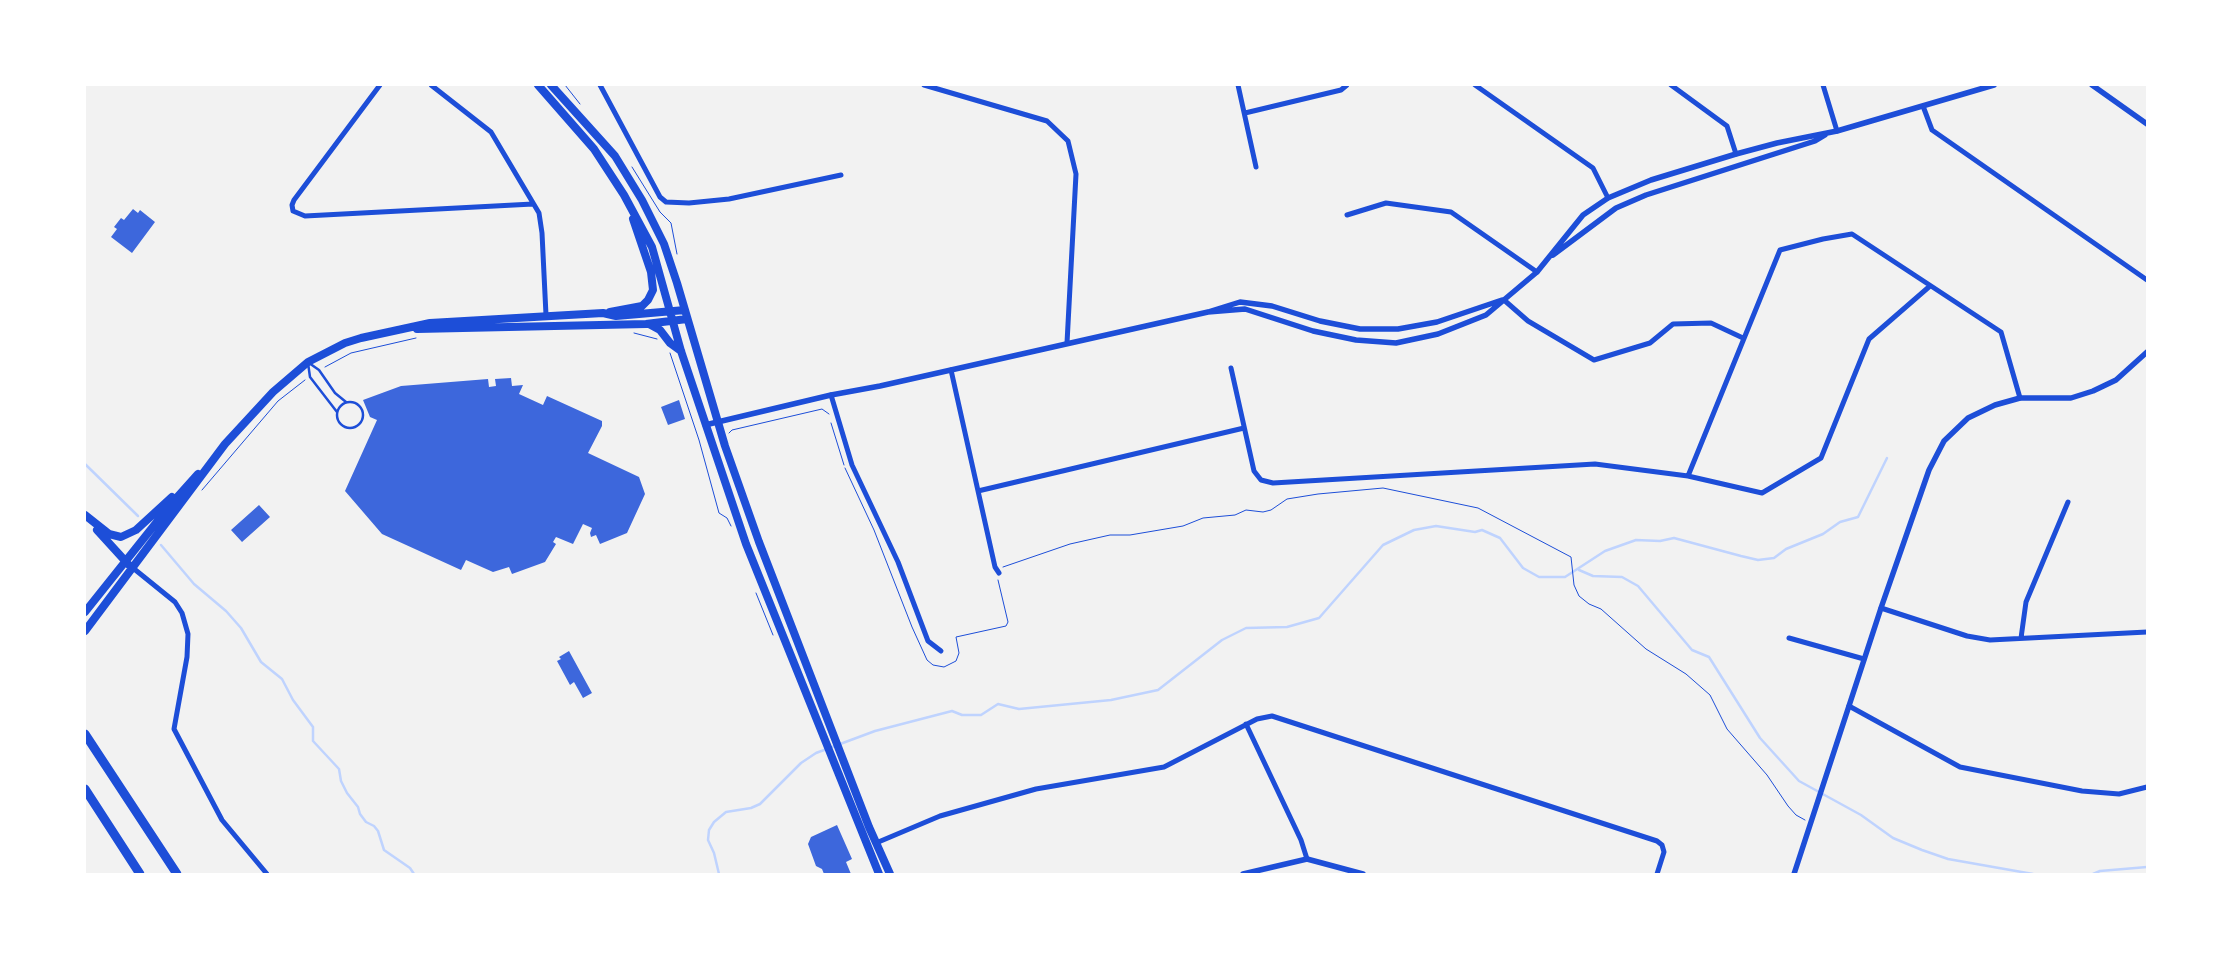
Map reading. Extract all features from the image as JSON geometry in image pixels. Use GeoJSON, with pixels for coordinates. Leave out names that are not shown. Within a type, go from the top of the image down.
{"type":"FeatureCollection","features":[{"type":"Feature","properties":{"kind":"highway"},"geometry":{"type":"LineString","coordinates":[[85,734],[177,874]]}},
{"type":"Feature","properties":{"kind":"highway"},"geometry":{"type":"LineString","coordinates":[[85,789],[140,874]]}},
{"type":"Feature","properties":{"kind":"main road"},"geometry":{"type":"LineString","coordinates":[[538,85],[586,138],[624,196],[652,247],[681,351],[746,544],[786,647],[828,734]]}},
{"type":"Feature","properties":{"kind":"main road"},"geometry":{"type":"LineString","coordinates":[[551,85],[615,156],[642,200],[667,253],[718,422],[828,734],[890,874]]}},
{"type":"Feature","properties":{"kind":"main road"},"geometry":{"type":"LineString","coordinates":[[85,612],[182,492],[273,392],[308,362],[345,343],[397,330],[447,321],[603,313],[642,306],[648,300],[653,290],[653,281],[646,254],[624,196]]}},
{"type":"Feature","properties":{"kind":"main road"},"geometry":{"type":"LineString","coordinates":[[397,330],[646,324],[685,310]]}},
{"type":"Feature","properties":{"kind":"main road"},"geometry":{"type":"LineString","coordinates":[[603,313],[616,316],[672,316],[687,319]]}},
{"type":"Feature","properties":{"kind":"main road"},"geometry":{"type":"LineString","coordinates":[[646,324],[658,328],[670,343],[681,351]]}},
{"type":"Feature","properties":{"kind":"main road"},"geometry":{"type":"LineString","coordinates":[[85,516],[109,534],[118,537],[125,536],[145,522],[214,458]]}},
{"type":"Feature","properties":{"kind":"main road"},"geometry":{"type":"LineString","coordinates":[[85,631],[214,458]]}},
{"type":"Feature","properties":{"kind":"main road"},"geometry":{"type":"LineString","coordinates":[[85,516],[133,568]]}},
{"type":"Feature","properties":{"kind":"main road"},"geometry":{"type":"LineString","coordinates":[[837,756],[879,874]]}},
{"type":"Feature","properties":{"kind":"street"},"geometry":{"type":"LineString","coordinates":[[380,85],[294,200],[292,205],[293,211],[305,216],[533,204]]}},
{"type":"Feature","properties":{"kind":"street"},"geometry":{"type":"LineString","coordinates":[[431,85],[491,132],[533,204],[541,221],[546,316]]}},
{"type":"Feature","properties":{"kind":"street"},"geometry":{"type":"LineString","coordinates":[[600,85],[660,197],[669,203],[729,199],[841,175]]}},
{"type":"Feature","properties":{"kind":"street"},"geometry":{"type":"LineString","coordinates":[[924,85],[1046,121],[1068,141],[1076,174],[1067,343]]}},
{"type":"Feature","properties":{"kind":"street"},"geometry":{"type":"LineString","coordinates":[[1238,85],[1256,166]]}},
{"type":"Feature","properties":{"kind":"street"},"geometry":{"type":"LineString","coordinates":[[1245,113],[1341,90],[1347,85]]}},
{"type":"Feature","properties":{"kind":"street"},"geometry":{"type":"LineString","coordinates":[[1475,85],[1593,168],[1608,198]]}},
{"type":"Feature","properties":{"kind":"street"},"geometry":{"type":"LineString","coordinates":[[1671,85],[1727,126],[1736,154]]}},
{"type":"Feature","properties":{"kind":"street"},"geometry":{"type":"LineString","coordinates":[[1823,85],[1837,131]]}},
{"type":"Feature","properties":{"kind":"street"},"geometry":{"type":"LineString","coordinates":[[1552,256],[1564,237],[1583,215],[1608,198],[1651,180],[1736,154],[1802,137],[1837,131],[1994,85]]}},
{"type":"Feature","properties":{"kind":"street"},"geometry":{"type":"LineString","coordinates":[[2092,85],[2147,124]]}},
{"type":"Feature","properties":{"kind":"street"},"geometry":{"type":"LineString","coordinates":[[1924,106],[1932,130],[2147,280]]}},
{"type":"Feature","properties":{"kind":"street"},"geometry":{"type":"LineString","coordinates":[[705,425],[1208,312],[1245,309],[1313,331],[1347,339],[1396,343],[1438,334],[1486,315],[1537,272],[1552,256],[1616,208],[1677,184],[1815,141],[1829,133]]}},
{"type":"Feature","properties":{"kind":"street"},"geometry":{"type":"LineString","coordinates":[[1347,215],[1386,203],[1451,212],[1537,272]]}},
{"type":"Feature","properties":{"kind":"street"},"geometry":{"type":"LineString","coordinates":[[1688,476],[1780,250],[1852,234],[2001,332],[2020,398]]}},
{"type":"Feature","properties":{"kind":"street"},"geometry":{"type":"LineString","coordinates":[[1231,368],[1254,471],[1261,480],[1273,483],[1595,464],[1688,476],[1762,492],[1821,458],[1869,339],[1930,286]]}},
{"type":"Feature","properties":{"kind":"street"},"geometry":{"type":"LineString","coordinates":[[1208,312],[1223,306],[1248,302],[1272,306],[1320,321],[1360,329],[1398,329],[1438,322],[1504,300]]}},
{"type":"Feature","properties":{"kind":"street"},"geometry":{"type":"LineString","coordinates":[[1504,300],[1528,320],[1594,360],[1650,343],[1673,324],[1711,323],[1743,338]]}},
{"type":"Feature","properties":{"kind":"street"},"geometry":{"type":"LineString","coordinates":[[1794,874],[1881,608],[1929,470],[1944,441],[1968,418],[1995,405],[2020,398],[2071,398],[2093,391],[2116,380],[2147,352]]}},
{"type":"Feature","properties":{"kind":"street"},"geometry":{"type":"LineString","coordinates":[[951,370],[978,491],[999,573]]}},
{"type":"Feature","properties":{"kind":"street"},"geometry":{"type":"LineString","coordinates":[[832,395],[852,465],[898,562],[928,641],[941,651]]}},
{"type":"Feature","properties":{"kind":"street"},"geometry":{"type":"LineString","coordinates":[[978,491],[1244,428]]}},
{"type":"Feature","properties":{"kind":"street"},"geometry":{"type":"LineString","coordinates":[[2021,638],[2026,602],[2068,502]]}},
{"type":"Feature","properties":{"kind":"street"},"geometry":{"type":"LineString","coordinates":[[133,568],[175,602],[182,613],[188,634],[187,658],[174,729],[222,820],[267,874]]}},
{"type":"Feature","properties":{"kind":"street"},"geometry":{"type":"LineString","coordinates":[[1881,608],[1967,636],[1990,640],[2147,632]]}},
{"type":"Feature","properties":{"kind":"street"},"geometry":{"type":"LineString","coordinates":[[1789,638],[1864,660]]}},
{"type":"Feature","properties":{"kind":"street"},"geometry":{"type":"LineString","coordinates":[[1849,706],[1960,767],[2082,791],[2119,794],[2147,787]]}},
{"type":"Feature","properties":{"kind":"street"},"geometry":{"type":"LineString","coordinates":[[876,842],[940,816],[1036,789],[1164,767],[1246,724],[1266,716],[1279,717],[1652,839],[1662,845],[1664,852],[1657,874]]}},
{"type":"Feature","properties":{"kind":"street"},"geometry":{"type":"LineString","coordinates":[[1246,724],[1301,840],[1307,859]]}},
{"type":"Feature","properties":{"kind":"street"},"geometry":{"type":"LineString","coordinates":[[1243,874],[1307,859],[1363,874]]}},
{"type":"Feature","properties":{"kind":"lane"},"geometry":{"type":"LineString","coordinates":[[308,362],[319,370],[335,393],[346,403],[357,404],[363,417],[358,426],[350,428],[342,426],[338,421],[337,412],[310,377],[308,362]]}},
{"type":"Feature","properties":{"kind":"lane"},"geometry":{"type":"LineString","coordinates":[[337,412],[346,403]]}},
{"type":"Feature","properties":{"kind":"path"},"geometry":{"type":"LineString","coordinates":[[327,366],[351,353],[384,344],[424,337]]}},
{"type":"Feature","properties":{"kind":"path"},"geometry":{"type":"LineString","coordinates":[[669,351],[699,440]]}},
{"type":"Feature","properties":{"kind":"path"},"geometry":{"type":"LineString","coordinates":[[228,458],[278,401],[302,381]]}},
{"type":"Feature","properties":{"kind":"path"},"geometry":{"type":"LineString","coordinates":[[729,433],[732,430],[822,409]]}},
{"type":"Feature","properties":{"kind":"path"},"geometry":{"type":"LineString","coordinates":[[956,637],[1006,626],[1008,622],[999,573],[1003,567],[1070,544],[1110,535],[1130,535],[1183,526],[1203,518],[1235,515],[1246,510],[1263,512],[1271,510],[1287,499],[1383,488],[1478,508],[1565,552],[1573,560],[1574,585],[1584,601],[1601,609],[1631,633],[1646,649],[1686,674],[1710,694],[1727,729],[1767,776],[1788,806],[1803,820]]}},
{"type":"Feature","properties":{"kind":"building"},"geometry":{"type":"Polygon","coordinates":[[[133,209],[138,213],[140,210],[155,222],[132,253],[111,237],[117,229],[114,227],[121,218],[124,220],[133,209]]]}},
{"type":"Feature","properties":{"kind":"building"},"geometry":{"type":"Polygon","coordinates":[[[511,378],[512,386],[523,385],[519,394],[543,405],[547,396],[602,421],[602,426],[588,453],[639,477],[645,494],[627,533],[600,544],[596,535],[591,537],[592,528],[583,524],[573,544],[556,537],[553,542],[556,544],[545,562],[512,574],[509,567],[493,572],[466,560],[461,570],[382,534],[345,491],[377,420],[370,417],[363,400],[401,386],[488,379],[489,387],[496,386],[495,379],[511,378]]]}},
{"type":"Feature","properties":{"kind":"building"},"geometry":{"type":"Polygon","coordinates":[[[679,400],[685,419],[668,425],[661,407],[679,400]]]}},
{"type":"Feature","properties":{"kind":"building"},"geometry":{"type":"Polygon","coordinates":[[[259,505],[270,517],[242,542],[231,530],[259,505]]]}},
{"type":"Feature","properties":{"kind":"building"},"geometry":{"type":"Polygon","coordinates":[[[569,651],[592,693],[583,698],[574,682],[570,685],[557,661],[561,659],[559,657],[569,651]]]}},
{"type":"Feature","properties":{"kind":"building"},"geometry":{"type":"Polygon","coordinates":[[[837,825],[852,859],[846,862],[851,874],[824,874],[822,869],[816,866],[808,844],[811,837],[837,825]]]}},
{"type":"Feature","properties":{"kind":"waterway"},"geometry":{"type":"LineString","coordinates":[[719,874],[714,853],[708,840],[709,830],[714,822],[726,812],[751,808],[760,804],[801,763],[816,753],[875,731],[952,711],[962,715],[981,715],[998,704],[1019,709],[1111,700],[1158,690],[1222,640],[1246,628],[1287,627],[1319,618],[1383,545],[1414,530],[1436,526],[1475,532],[1482,530],[1500,538],[1523,568],[1539,577],[1565,577],[1605,551],[1636,540],[1660,541],[1674,538],[1758,560],[1774,558],[1786,549],[1823,534],[1840,522],[1858,517],[1887,458]]}},
{"type":"Feature","properties":{"kind":"waterway"},"geometry":{"type":"LineString","coordinates":[[85,464],[138,516]]}},
{"type":"Feature","properties":{"kind":"waterway"},"geometry":{"type":"LineString","coordinates":[[161,545],[194,584],[226,611],[241,628],[261,662],[282,679],[293,700],[313,727],[313,741],[339,769],[341,781],[347,793],[358,807],[360,814],[366,822],[374,826],[378,831],[384,850],[410,868],[414,874]]}},
{"type":"Feature","properties":{"kind":"waterway"},"geometry":{"type":"LineString","coordinates":[[1579,570],[1593,576],[1622,577],[1638,586],[1692,650],[1709,657],[1760,738],[1799,781],[1861,815],[1893,838],[1922,850],[1948,859],[2033,874]]}},
{"type":"Feature","properties":{"kind":"waterway"},"geometry":{"type":"LineString","coordinates":[[2093,874],[2100,871],[2147,867]]}}]}
